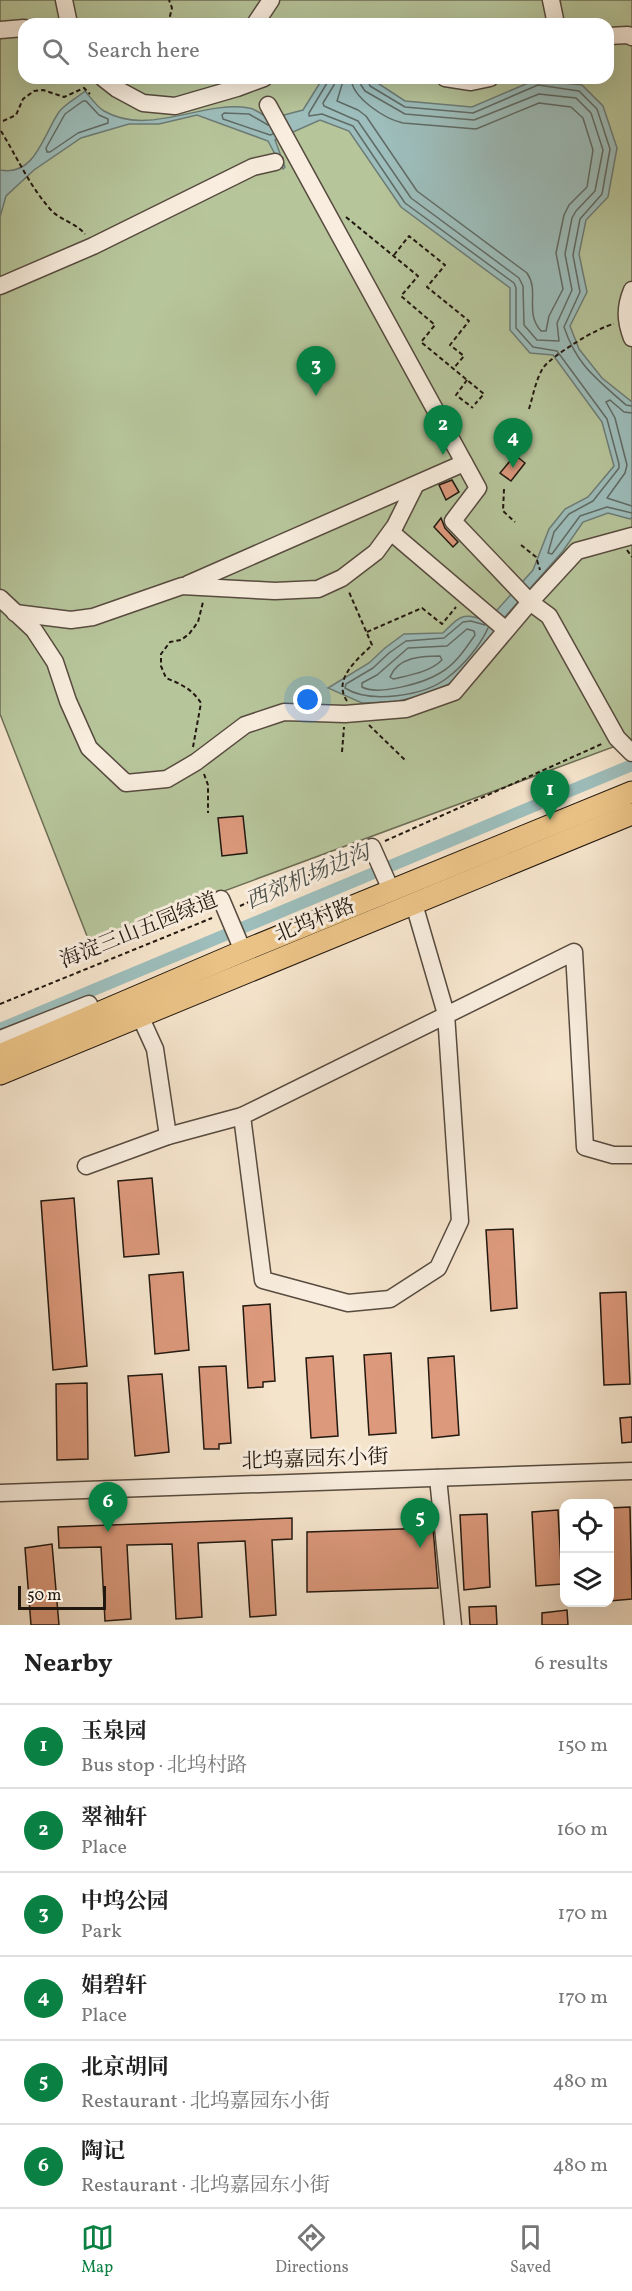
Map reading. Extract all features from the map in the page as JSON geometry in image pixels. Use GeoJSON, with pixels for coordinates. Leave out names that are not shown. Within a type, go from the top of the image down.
{"type":"FeatureCollection","features":[{"type":"Feature","properties":{"kind":"main road","name":"北坞村路"},"geometry":{"type":"LineString","coordinates":[[0,1055],[114,1006],[240,945],[388,883],[632,792]]}},
{"type":"Feature","properties":{"kind":"main road","name":"北坞村路"},"geometry":{"type":"LineString","coordinates":[[0,1074],[632,814]]}},
{"type":"Feature","properties":{"kind":"main road"},"geometry":{"type":"LineString","coordinates":[[89,1004],[114,1006]]}},
{"type":"Feature","properties":{"kind":"street"},"geometry":{"type":"LineString","coordinates":[[64,0],[68,18]]}},
{"type":"Feature","properties":{"kind":"street"},"geometry":{"type":"LineString","coordinates":[[259,18],[271,0]]}},
{"type":"Feature","properties":{"kind":"street"},"geometry":{"type":"LineString","coordinates":[[551,0],[555,18]]}},
{"type":"Feature","properties":{"kind":"street"},"geometry":{"type":"LineString","coordinates":[[0,30],[18,28]]}},
{"type":"Feature","properties":{"kind":"street"},"geometry":{"type":"LineString","coordinates":[[614,36],[632,37]]}},
{"type":"Feature","properties":{"kind":"street"},"geometry":{"type":"LineString","coordinates":[[111,84],[143,103],[175,106],[233,84]]}},
{"type":"Feature","properties":{"kind":"street"},"geometry":{"type":"LineString","coordinates":[[268,105],[292,145],[296,157],[478,488],[453,521],[530,602],[549,616],[617,738],[632,753]]}},
{"type":"Feature","properties":{"kind":"street"},"geometry":{"type":"LineString","coordinates":[[0,286],[93,246],[253,167],[275,162]]}},
{"type":"Feature","properties":{"kind":"street"},"geometry":{"type":"LineString","coordinates":[[632,290],[627,302],[626,322],[632,338]]}},
{"type":"Feature","properties":{"kind":"street"},"geometry":{"type":"LineString","coordinates":[[15,613],[72,620],[93,617],[182,586],[464,463]]}},
{"type":"Feature","properties":{"kind":"street"},"geometry":{"type":"LineString","coordinates":[[182,586],[275,591],[318,589],[342,578],[376,552],[391,532],[415,486]]}},
{"type":"Feature","properties":{"kind":"street"},"geometry":{"type":"LineString","coordinates":[[391,532],[506,630]]}},
{"type":"Feature","properties":{"kind":"street"},"geometry":{"type":"LineString","coordinates":[[0,598],[34,630],[55,662],[68,701],[89,748],[126,783],[167,779],[198,761],[245,726],[284,712],[350,713],[406,709],[454,692],[530,602],[577,551],[632,536]]}},
{"type":"Feature","properties":{"kind":"street"},"geometry":{"type":"LineString","coordinates":[[375,852],[388,883]]}},
{"type":"Feature","properties":{"kind":"street"},"geometry":{"type":"LineString","coordinates":[[242,1116],[263,1280],[348,1303],[390,1299],[438,1269],[460,1221],[446,1014],[414,904]]}},
{"type":"Feature","properties":{"kind":"street"},"geometry":{"type":"LineString","coordinates":[[225,910],[240,945]]}},
{"type":"Feature","properties":{"kind":"street"},"geometry":{"type":"LineString","coordinates":[[86,1166],[168,1136],[242,1116],[574,952],[585,1147],[613,1155],[632,1155]]}},
{"type":"Feature","properties":{"kind":"street"},"geometry":{"type":"LineString","coordinates":[[0,1040],[89,1004]]}},
{"type":"Feature","properties":{"kind":"street"},"geometry":{"type":"LineString","coordinates":[[141,1016],[154,1048],[168,1136]]}},
{"type":"Feature","properties":{"kind":"street","name":"北坞嘉园东小街"},"geometry":{"type":"LineString","coordinates":[[0,1493],[632,1471]]}},
{"type":"Feature","properties":{"kind":"street"},"geometry":{"type":"LineString","coordinates":[[438,1478],[453,1625]]}},
{"type":"Feature","properties":{"kind":"path"},"geometry":{"type":"LineString","coordinates":[[169,0],[171,8],[169,18]]}},
{"type":"Feature","properties":{"kind":"path"},"geometry":{"type":"LineString","coordinates":[[3,122],[16,115],[23,99],[34,91],[43,90],[64,97],[84,88],[90,94]]}},
{"type":"Feature","properties":{"kind":"path"},"geometry":{"type":"LineString","coordinates":[[1,131],[33,185],[54,213],[84,231],[93,246]]}},
{"type":"Feature","properties":{"kind":"path"},"geometry":{"type":"LineString","coordinates":[[340,212],[418,276],[401,297],[435,325],[421,342],[484,394],[476,404]]}},
{"type":"Feature","properties":{"kind":"path"},"geometry":{"type":"LineString","coordinates":[[394,255],[409,236],[445,264],[427,287],[470,321],[450,345],[464,356],[453,369]]}},
{"type":"Feature","properties":{"kind":"path"},"geometry":{"type":"LineString","coordinates":[[529,408],[543,368],[580,340],[607,325],[626,322]]}},
{"type":"Feature","properties":{"kind":"path"},"geometry":{"type":"LineString","coordinates":[[467,380],[456,394],[473,408]]}},
{"type":"Feature","properties":{"kind":"path"},"geometry":{"type":"LineString","coordinates":[[504,489],[502,511],[515,522]]}},
{"type":"Feature","properties":{"kind":"path"},"geometry":{"type":"LineString","coordinates":[[521,545],[536,557],[540,572],[548,582]]}},
{"type":"Feature","properties":{"kind":"path"},"geometry":{"type":"LineString","coordinates":[[342,578],[372,645],[344,674],[343,695],[350,713],[406,762]]}},
{"type":"Feature","properties":{"kind":"path"},"geometry":{"type":"LineString","coordinates":[[204,587],[203,605],[198,622],[189,634],[181,640],[170,642],[160,654],[161,666],[166,678],[184,685],[195,694],[201,703],[193,748],[208,785],[208,813]]}},
{"type":"Feature","properties":{"kind":"path"},"geometry":{"type":"LineString","coordinates":[[367,632],[422,608],[442,624],[466,596]]}},
{"type":"Feature","properties":{"kind":"path"},"geometry":{"type":"LineString","coordinates":[[342,752],[350,713]]}},
{"type":"Feature","properties":{"kind":"path","name":"海淀三山五园绿道"},"geometry":{"type":"LineString","coordinates":[[0,1004],[225,910],[375,852],[617,738]]}},
{"type":"Feature","properties":{"kind":"green space"},"geometry":{"type":"Polygon","coordinates":[[[0,0],[632,0],[632,740],[89,941],[0,714],[0,0]]]}},
{"type":"Feature","properties":{"kind":"water"},"geometry":{"type":"Polygon","coordinates":[[[319,84],[379,84],[405,101],[472,107],[526,84],[582,85],[603,106],[617,148],[608,197],[586,220],[579,254],[587,292],[570,326],[579,349],[602,378],[632,402],[632,517],[630,519],[608,513],[583,522],[563,551],[503,619],[474,660],[449,684],[421,696],[393,702],[362,703],[328,688],[369,663],[404,634],[443,633],[460,618],[470,616],[483,620],[498,609],[533,570],[549,529],[565,509],[588,497],[614,466],[602,422],[553,355],[530,353],[510,330],[510,288],[401,207],[349,131],[320,120],[275,140],[285,167],[283,169],[268,141],[197,115],[159,124],[129,124],[81,138],[34,170],[6,196],[0,217],[0,170],[22,167],[30,161],[59,112],[85,91],[104,111],[121,118],[139,120],[231,107],[252,109],[269,119],[303,110],[319,84]]]}},
{"type":"Feature","properties":{"kind":"building"},"geometry":{"type":"Polygon","coordinates":[[[515,455],[525,463],[511,481],[500,473],[515,455]]]}},
{"type":"Feature","properties":{"kind":"building"},"geometry":{"type":"Polygon","coordinates":[[[452,480],[459,492],[446,500],[439,485],[452,480]]]}},
{"type":"Feature","properties":{"kind":"building"},"geometry":{"type":"Polygon","coordinates":[[[441,518],[445,528],[458,542],[453,547],[434,527],[441,518]]]}},
{"type":"Feature","properties":{"kind":"building"},"geometry":{"type":"Polygon","coordinates":[[[243,816],[247,853],[222,856],[218,818],[243,816]]]}},
{"type":"Feature","properties":{"kind":"building"},"geometry":{"type":"Polygon","coordinates":[[[152,1178],[159,1254],[124,1257],[118,1181],[152,1178]]]}},
{"type":"Feature","properties":{"kind":"building"},"geometry":{"type":"Polygon","coordinates":[[[74,1198],[87,1366],[53,1370],[41,1201],[74,1198]]]}},
{"type":"Feature","properties":{"kind":"building"},"geometry":{"type":"Polygon","coordinates":[[[513,1229],[517,1308],[491,1311],[486,1230],[513,1229]]]}},
{"type":"Feature","properties":{"kind":"building"},"geometry":{"type":"Polygon","coordinates":[[[183,1272],[189,1350],[155,1354],[149,1275],[183,1272]]]}},
{"type":"Feature","properties":{"kind":"building"},"geometry":{"type":"Polygon","coordinates":[[[626,1292],[630,1384],[604,1385],[600,1293],[626,1292]]]}},
{"type":"Feature","properties":{"kind":"building"},"geometry":{"type":"Polygon","coordinates":[[[270,1304],[275,1381],[263,1382],[263,1387],[248,1388],[243,1306],[270,1304]]]}},
{"type":"Feature","properties":{"kind":"building"},"geometry":{"type":"Polygon","coordinates":[[[391,1353],[396,1433],[369,1435],[364,1355],[391,1353]]]}},
{"type":"Feature","properties":{"kind":"building"},"geometry":{"type":"Polygon","coordinates":[[[333,1356],[338,1436],[311,1438],[306,1358],[333,1356]]]}},
{"type":"Feature","properties":{"kind":"building"},"geometry":{"type":"Polygon","coordinates":[[[454,1356],[459,1435],[432,1438],[428,1358],[454,1356]]]}},
{"type":"Feature","properties":{"kind":"building"},"geometry":{"type":"Polygon","coordinates":[[[226,1366],[231,1443],[219,1444],[219,1449],[204,1449],[199,1367],[226,1366]]]}},
{"type":"Feature","properties":{"kind":"building"},"geometry":{"type":"Polygon","coordinates":[[[162,1374],[169,1452],[135,1456],[128,1376],[162,1374]]]}},
{"type":"Feature","properties":{"kind":"building"},"geometry":{"type":"Polygon","coordinates":[[[87,1383],[88,1459],[57,1460],[56,1384],[87,1383]]]}},
{"type":"Feature","properties":{"kind":"building"},"geometry":{"type":"Polygon","coordinates":[[[632,1417],[632,1442],[622,1443],[620,1418],[632,1417]]]}},
{"type":"Feature","properties":{"kind":"building"},"geometry":{"type":"Polygon","coordinates":[[[630,1507],[632,1599],[614,1601],[614,1508],[630,1507]]]}},
{"type":"Feature","properties":{"kind":"building"},"geometry":{"type":"Polygon","coordinates":[[[558,1510],[560,1584],[536,1586],[532,1512],[558,1510]]]}},
{"type":"Feature","properties":{"kind":"building"},"geometry":{"type":"Polygon","coordinates":[[[487,1514],[490,1587],[464,1590],[460,1515],[487,1514]]]}},
{"type":"Feature","properties":{"kind":"building"},"geometry":{"type":"Polygon","coordinates":[[[292,1518],[292,1539],[272,1540],[276,1615],[250,1617],[245,1541],[198,1543],[202,1617],[176,1619],[172,1544],[127,1545],[131,1619],[105,1621],[101,1547],[59,1548],[58,1527],[292,1518]]]}},
{"type":"Feature","properties":{"kind":"building"},"geometry":{"type":"Polygon","coordinates":[[[433,1528],[438,1588],[307,1592],[307,1532],[433,1528]]]}},
{"type":"Feature","properties":{"kind":"building"},"geometry":{"type":"Polygon","coordinates":[[[52,1544],[59,1625],[31,1625],[25,1548],[52,1544]]]}},
{"type":"Feature","properties":{"kind":"building"},"geometry":{"type":"Polygon","coordinates":[[[496,1606],[497,1625],[470,1625],[469,1607],[496,1606]]]}},
{"type":"Feature","properties":{"kind":"building"},"geometry":{"type":"Polygon","coordinates":[[[567,1610],[568,1625],[542,1625],[542,1613],[567,1610]]]}},
{"type":"Feature","properties":{"kind":"waterway","name":"西郊机场边沟"},"geometry":{"type":"LineString","coordinates":[[0,1029],[632,765]]}},
{"type":"Feature","properties":{"kind":"place","name":"中坞公园"},"geometry":{"type":"Point","coordinates":[316,396]}},
{"type":"Feature","properties":{"kind":"place","name":"翠袖轩"},"geometry":{"type":"Point","coordinates":[443,455]}},
{"type":"Feature","properties":{"kind":"place","name":"娟碧轩"},"geometry":{"type":"Point","coordinates":[513,468]}},
{"type":"Feature","properties":{"kind":"place","name":"玉泉园"},"geometry":{"type":"Point","coordinates":[550,820]}},
{"type":"Feature","properties":{"kind":"place","name":"陶记"},"geometry":{"type":"Point","coordinates":[108,1532]}},
{"type":"Feature","properties":{"kind":"place","name":"北京胡同"},"geometry":{"type":"Point","coordinates":[420,1548]}}]}
